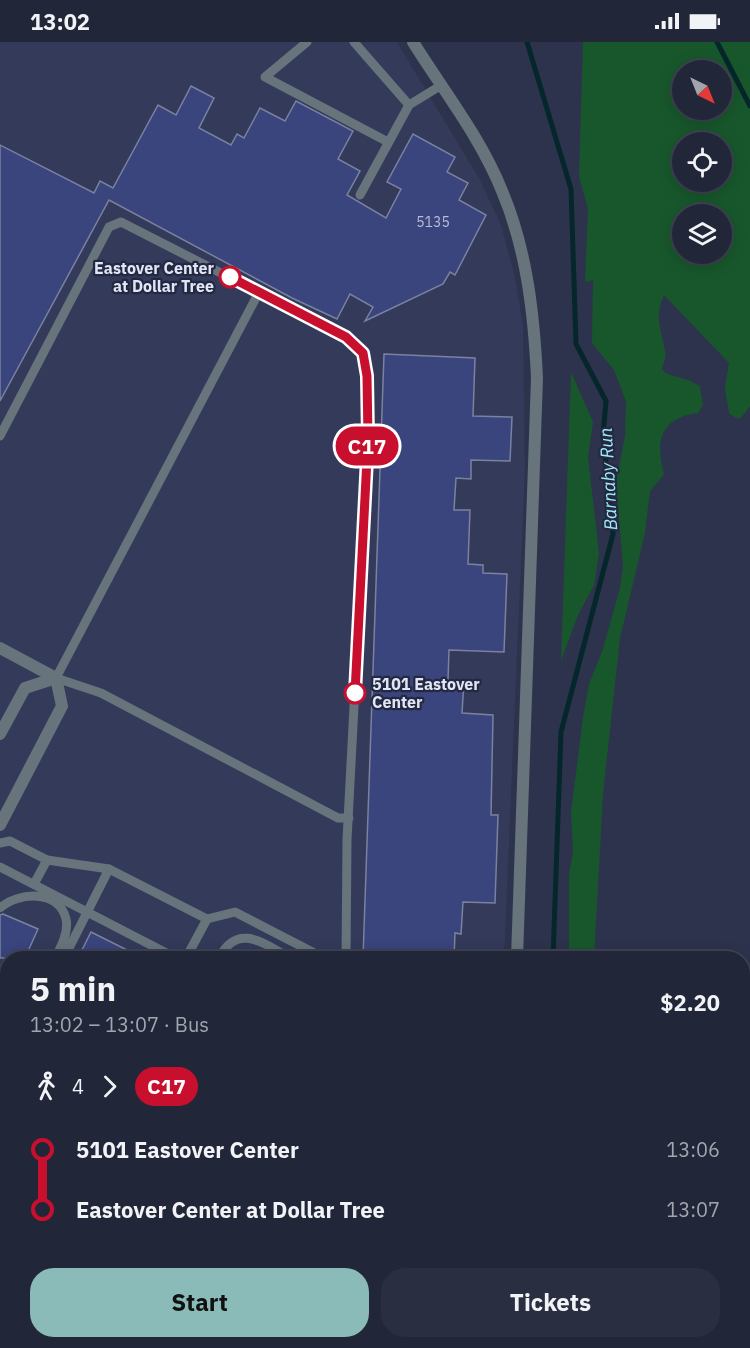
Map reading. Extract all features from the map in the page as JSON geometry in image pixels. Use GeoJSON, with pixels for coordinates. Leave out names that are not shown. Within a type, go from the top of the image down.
{"type":"FeatureCollection","features":[{"type":"Feature","properties":{"kind":"street"},"geometry":{"type":"LineString","coordinates":[[412,42],[502,190],[519,239],[534,325],[537,378],[517,951]]}},
{"type":"Feature","properties":{"kind":"street"},"geometry":{"type":"LineString","coordinates":[[0,648],[56,678],[62,706],[0,825]]}},
{"type":"Feature","properties":{"kind":"street"},"geometry":{"type":"LineString","coordinates":[[0,734],[25,688],[56,678]]}},
{"type":"Feature","properties":{"kind":"lane"},"geometry":{"type":"LineString","coordinates":[[307,42],[265,78],[388,142]]}},
{"type":"Feature","properties":{"kind":"lane"},"geometry":{"type":"LineString","coordinates":[[354,42],[409,105]]}},
{"type":"Feature","properties":{"kind":"lane"},"geometry":{"type":"LineString","coordinates":[[360,195],[409,105],[440,86]]}},
{"type":"Feature","properties":{"kind":"lane"},"geometry":{"type":"LineString","coordinates":[[0,436],[109,227],[121,222],[346,337],[363,353],[368,439],[349,818],[346,951]]}},
{"type":"Feature","properties":{"kind":"lane"},"geometry":{"type":"LineString","coordinates":[[259,292],[56,678],[101,693],[338,818],[349,818]]}},
{"type":"Feature","properties":{"kind":"lane"},"geometry":{"type":"LineString","coordinates":[[0,843],[10,841],[47,860],[109,869],[207,919],[235,912],[310,951]]}},
{"type":"Feature","properties":{"kind":"lane"},"geometry":{"type":"LineString","coordinates":[[34,884],[47,860]]}},
{"type":"Feature","properties":{"kind":"lane"},"geometry":{"type":"LineString","coordinates":[[0,867],[162,951]]}},
{"type":"Feature","properties":{"kind":"lane"},"geometry":{"type":"LineString","coordinates":[[68,951],[109,869]]}},
{"type":"Feature","properties":{"kind":"lane"},"geometry":{"type":"LineString","coordinates":[[0,908],[9,900],[30,894],[58,906],[66,921],[64,942],[60,951]]}},
{"type":"Feature","properties":{"kind":"lane"},"geometry":{"type":"LineString","coordinates":[[190,951],[207,919]]}},
{"type":"Feature","properties":{"kind":"lane"},"geometry":{"type":"LineString","coordinates":[[224,951],[231,941],[240,938],[264,944],[276,951]]}},
{"type":"Feature","properties":{"kind":"lane"},"geometry":{"type":"LineString","coordinates":[[292,951],[296,944]]}},
{"type":"Feature","properties":{"kind":"shaded area"},"geometry":{"type":"Polygon","coordinates":[[[0,42],[397,42],[480,180],[501,225],[515,277],[523,325],[525,468],[504,951],[0,951],[0,42]]]}},
{"type":"Feature","properties":{"kind":"green space"},"geometry":{"type":"Polygon","coordinates":[[[583,42],[750,42],[750,406],[741,418],[736,418],[729,413],[725,387],[729,363],[664,295],[659,310],[665,353],[662,369],[668,374],[695,383],[700,387],[703,405],[698,413],[675,420],[663,433],[660,451],[664,474],[650,491],[645,533],[620,638],[603,794],[594,951],[569,951],[569,876],[573,852],[571,812],[583,718],[589,684],[603,649],[620,588],[623,566],[616,482],[625,436],[626,401],[614,370],[592,343],[593,280],[585,282],[588,209],[579,176],[583,42]]]}},
{"type":"Feature","properties":{"kind":"green space"},"geometry":{"type":"Polygon","coordinates":[[[571,372],[593,422],[588,457],[599,553],[594,585],[578,615],[561,661],[571,372]]]}},
{"type":"Feature","properties":{"kind":"building"},"geometry":{"type":"Polygon","coordinates":[[[191,86],[214,98],[199,128],[231,145],[237,134],[244,138],[260,108],[285,121],[296,101],[353,131],[338,159],[360,171],[347,195],[386,218],[401,189],[387,182],[413,134],[455,157],[447,172],[468,183],[459,200],[486,215],[455,275],[450,272],[443,284],[365,321],[373,307],[350,294],[337,319],[292,298],[109,200],[0,401],[0,145],[94,193],[100,181],[113,188],[158,105],[176,115],[191,86]]]}},
{"type":"Feature","properties":{"kind":"building"},"geometry":{"type":"Polygon","coordinates":[[[384,354],[475,358],[473,416],[512,417],[510,461],[471,460],[471,479],[456,478],[454,510],[470,510],[468,564],[483,565],[483,573],[507,574],[504,652],[449,650],[448,680],[464,681],[462,713],[493,715],[491,815],[498,815],[495,903],[463,902],[461,934],[455,933],[454,951],[363,951],[384,354]]]}},
{"type":"Feature","properties":{"kind":"building"},"geometry":{"type":"Polygon","coordinates":[[[3,914],[38,929],[28,951],[0,951],[0,915],[3,914]]]}},
{"type":"Feature","properties":{"kind":"building"},"geometry":{"type":"Polygon","coordinates":[[[91,932],[129,951],[82,951],[91,932]]]}},
{"type":"Feature","properties":{"kind":"waterway","name":"Barnaby Run"},"geometry":{"type":"LineString","coordinates":[[527,42],[571,189],[576,344],[606,401],[603,435],[613,534],[561,732],[553,951]]}},
{"type":"Feature","properties":{"kind":"waterway"},"geometry":{"type":"LineString","coordinates":[[717,42],[750,106]]}},
{"type":"Feature","properties":{"kind":"bus line","name":"C17"},"geometry":{"type":"LineString","coordinates":[[230,277],[346,337],[363,353],[367,376],[368,439],[355,693]]}},
{"type":"Feature","properties":{"kind":"place","name":"Eastover Center at Dollar Tree"},"geometry":{"type":"Point","coordinates":[230,277]}},
{"type":"Feature","properties":{"kind":"place","name":"5101 Eastover Center"},"geometry":{"type":"Point","coordinates":[355,693]}}]}
